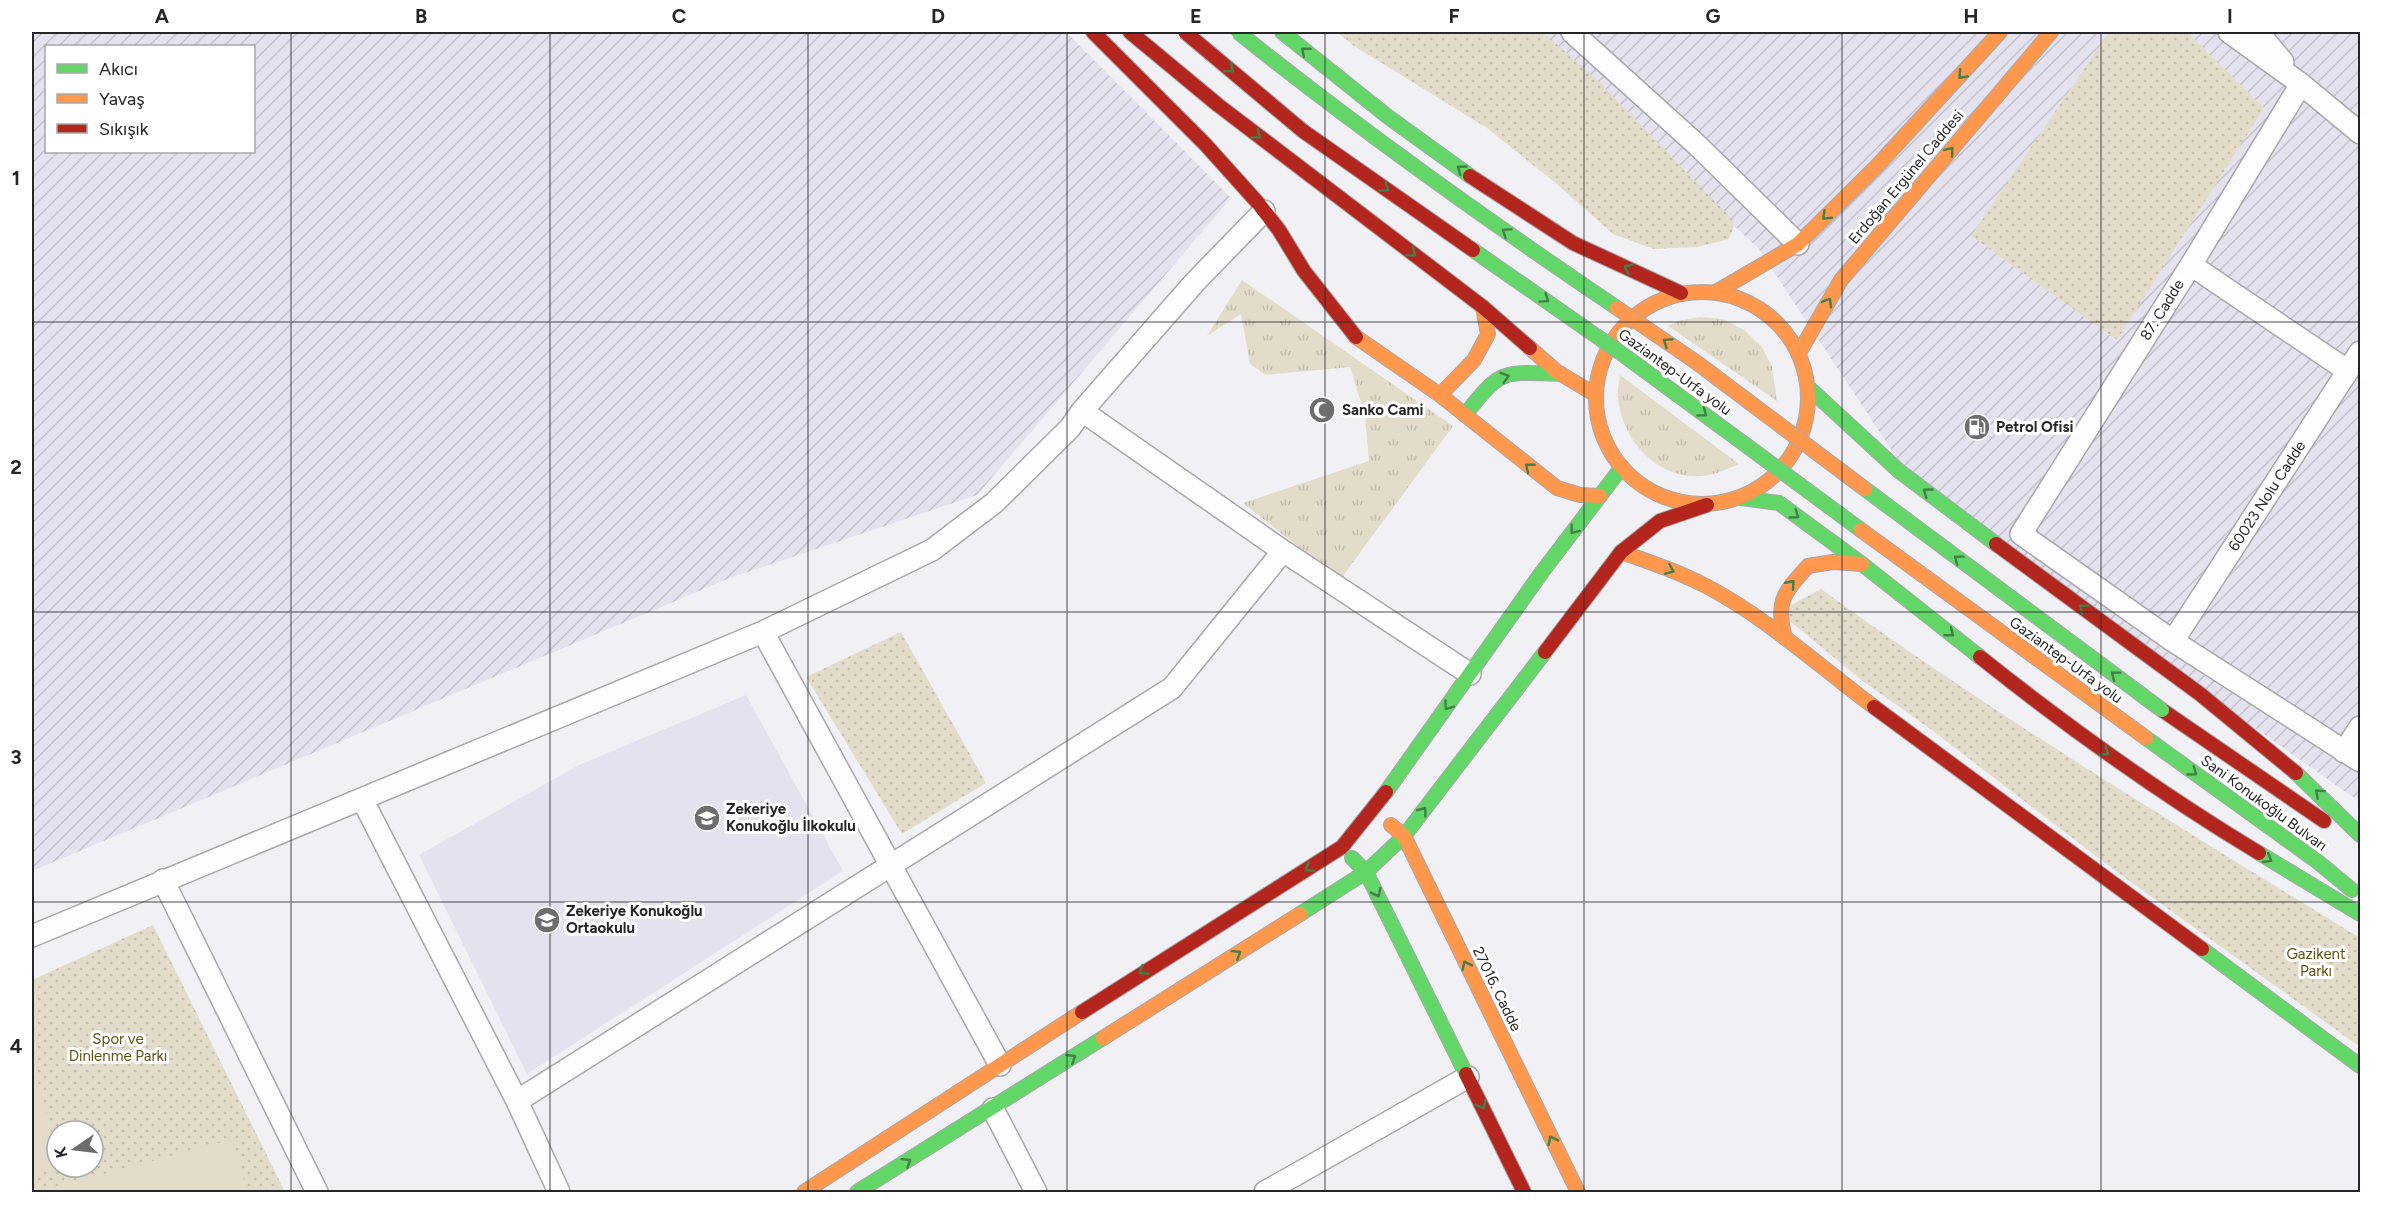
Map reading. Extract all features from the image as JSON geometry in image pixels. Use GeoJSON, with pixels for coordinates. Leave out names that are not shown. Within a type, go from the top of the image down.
{"type":"FeatureCollection","features":[{"type":"Feature","properties":{"kind":"main road"},"geometry":{"type":"LineString","coordinates":[[1093,32],[1205,144],[1264,211],[1279,230],[1304,271],[1358,338],[1440,395],[1557,488],[1580,495],[1600,496]]}},
{"type":"Feature","properties":{"kind":"main road"},"geometry":{"type":"LineString","coordinates":[[1130,32],[1218,105],[1483,307],[1561,374],[1596,395]]}},
{"type":"Feature","properties":{"kind":"main road","name":"Gaziantep-Urfa yolu"},"geometry":{"type":"LineString","coordinates":[[1185,32],[1303,131],[1625,356],[2020,648],[2146,738]]}},
{"type":"Feature","properties":{"kind":"main road","name":"Gaziantep-Urfa yolu"},"geometry":{"type":"LineString","coordinates":[[1238,32],[1328,104],[1473,210],[1696,362],[2162,710]]}},
{"type":"Feature","properties":{"kind":"main road"},"geometry":{"type":"LineString","coordinates":[[1282,32],[1358,96],[1494,193],[1575,244],[1681,293]]}},
{"type":"Feature","properties":{"kind":"main road"},"geometry":{"type":"LineString","coordinates":[[1716,292],[1798,244],[1876,167],[2000,32]]}},
{"type":"Feature","properties":{"kind":"main road","name":"Erdoğan Ergünel Caddesi"},"geometry":{"type":"LineString","coordinates":[[1799,353],[1840,280],[2051,32]]}},
{"type":"Feature","properties":{"kind":"main road"},"geometry":{"type":"LineString","coordinates":[[1707,505],[1673,501],[1641,486],[1622,467],[1601,431],[1596,395],[1596,375],[1620,329],[1648,306],[1681,293],[1716,292],[1750,302],[1779,323],[1799,353],[1809,388],[1807,422],[1794,454],[1771,480],[1741,498]]}},
{"type":"Feature","properties":{"kind":"main road"},"geometry":{"type":"LineString","coordinates":[[1440,395],[1474,360],[1488,334],[1483,307]]}},
{"type":"Feature","properties":{"kind":"main road"},"geometry":{"type":"LineString","coordinates":[[1465,415],[1490,382],[1497,379],[1509,374],[1561,374]]}},
{"type":"Feature","properties":{"kind":"main road"},"geometry":{"type":"LineString","coordinates":[[1809,388],[1912,481],[2202,696],[2331,803],[2361,835]]}},
{"type":"Feature","properties":{"kind":"main road"},"geometry":{"type":"LineString","coordinates":[[804,1192],[1155,964],[1342,847],[1374,809],[1542,572],[1622,467]]}},
{"type":"Feature","properties":{"kind":"main road"},"geometry":{"type":"LineString","coordinates":[[857,1192],[993,1109],[1366,872],[1404,836],[1620,552],[1660,521],[1707,505],[1741,498],[1779,503],[1862,564],[2053,715],[2187,810],[2361,914]]}},
{"type":"Feature","properties":{"kind":"main road"},"geometry":{"type":"LineString","coordinates":[[1620,552],[1668,569],[1717,593],[1785,638],[1834,677],[2361,1066]]}},
{"type":"Feature","properties":{"kind":"main road"},"geometry":{"type":"LineString","coordinates":[[1785,638],[1778,618],[1780,596],[1808,566],[1833,562],[1862,564]]}},
{"type":"Feature","properties":{"kind":"main road","name":"Sani Konukoğlu Bulvarı"},"geometry":{"type":"LineString","coordinates":[[2162,710],[2361,845]]}},
{"type":"Feature","properties":{"kind":"main road","name":"Sani Konukoğlu Bulvarı"},"geometry":{"type":"LineString","coordinates":[[2146,738],[2318,862],[2361,897]]}},
{"type":"Feature","properties":{"kind":"main road","name":"27016. Cadde"},"geometry":{"type":"LineString","coordinates":[[1374,809],[1404,836],[1578,1192]]}},
{"type":"Feature","properties":{"kind":"main road"},"geometry":{"type":"LineString","coordinates":[[1342,847],[1366,872],[1524,1192]]}},
{"type":"Feature","properties":{"kind":"street"},"geometry":{"type":"LineString","coordinates":[[1572,32],[1696,145],[1798,244]]}},
{"type":"Feature","properties":{"kind":"street"},"geometry":{"type":"LineString","coordinates":[[2229,32],[2301,84],[2361,133]]}},
{"type":"Feature","properties":{"kind":"street"},"geometry":{"type":"LineString","coordinates":[[2258,32],[2301,84]]}},
{"type":"Feature","properties":{"kind":"street","name":"87. Cadde"},"geometry":{"type":"LineString","coordinates":[[2173,640],[2020,534],[2191,266],[2301,84]]}},
{"type":"Feature","properties":{"kind":"street"},"geometry":{"type":"LineString","coordinates":[[32,936],[763,632],[932,550],[994,503],[1070,428],[1082,411],[1195,282],[1264,211]]}},
{"type":"Feature","properties":{"kind":"street"},"geometry":{"type":"LineString","coordinates":[[2191,266],[2348,371]]}},
{"type":"Feature","properties":{"kind":"street","name":"60023 Nolu Cadde"},"geometry":{"type":"LineString","coordinates":[[2173,640],[2361,352]]}},
{"type":"Feature","properties":{"kind":"street"},"geometry":{"type":"LineString","coordinates":[[1082,411],[1283,551],[1470,674]]}},
{"type":"Feature","properties":{"kind":"street"},"geometry":{"type":"LineString","coordinates":[[517,1101],[1172,688],[1283,551]]}},
{"type":"Feature","properties":{"kind":"street"},"geometry":{"type":"LineString","coordinates":[[763,632],[1000,1065]]}},
{"type":"Feature","properties":{"kind":"street"},"geometry":{"type":"LineString","coordinates":[[2173,640],[2352,756],[2361,727]]}},
{"type":"Feature","properties":{"kind":"street"},"geometry":{"type":"LineString","coordinates":[[362,799],[517,1101],[559,1192]]}},
{"type":"Feature","properties":{"kind":"street"},"geometry":{"type":"LineString","coordinates":[[163,880],[317,1192]]}},
{"type":"Feature","properties":{"kind":"street"},"geometry":{"type":"LineString","coordinates":[[1272,1191],[1468,1077]]}},
{"type":"Feature","properties":{"kind":"street"},"geometry":{"type":"LineString","coordinates":[[993,1109],[1036,1192]]}},
{"type":"Feature","properties":{"kind":"shaded area"},"geometry":{"type":"Polygon","coordinates":[[[32,32],[1066,32],[1231,198],[977,495],[730,578],[32,871],[32,32]]]}},
{"type":"Feature","properties":{"kind":"shaded area"},"geometry":{"type":"Polygon","coordinates":[[[1525,32],[2360,32],[2360,802],[1918,490],[1758,248],[1525,32]]]}},
{"type":"Feature","properties":{"kind":"shaded area"},"geometry":{"type":"Polygon","coordinates":[[[746,695],[843,871],[527,1074],[419,855],[579,765],[746,695]]]}},
{"type":"Feature","properties":{"kind":"green space"},"geometry":{"type":"Polygon","coordinates":[[[1337,32],[1543,32],[1598,81],[1735,222],[1729,239],[1697,247],[1654,249],[1613,234],[1558,185],[1487,128],[1354,46],[1337,32]]]}},
{"type":"Feature","properties":{"kind":"green space"},"geometry":{"type":"Polygon","coordinates":[[[2109,32],[2187,32],[2264,108],[2117,340],[1971,236],[2109,32]]]}},
{"type":"Feature","properties":{"kind":"green space"},"geometry":{"type":"Polygon","coordinates":[[[1242,280],[1453,426],[1340,580],[1243,503],[1369,461],[1365,416],[1350,367],[1266,375],[1250,364],[1241,314],[1207,336],[1242,280]]]}},
{"type":"Feature","properties":{"kind":"green space"},"geometry":{"type":"Polygon","coordinates":[[[1700,317],[1723,319],[1744,330],[1762,347],[1772,367],[1777,401],[1668,326],[1678,321],[1700,317]]]}},
{"type":"Feature","properties":{"kind":"green space"},"geometry":{"type":"Polygon","coordinates":[[[1620,375],[1739,464],[1713,474],[1692,476],[1676,473],[1647,457],[1636,445],[1621,415],[1618,395],[1620,375]]]}},
{"type":"Feature","properties":{"kind":"green space","name":"Gazikent Parkı"},"geometry":{"type":"Polygon","coordinates":[[[1821,589],[1886,636],[2020,725],[2155,812],[2360,938],[2360,1047],[2113,869],[1929,728],[1864,682],[1786,618],[1791,605],[1821,589]]]}},
{"type":"Feature","properties":{"kind":"green space"},"geometry":{"type":"Polygon","coordinates":[[[901,632],[986,783],[902,834],[806,677],[901,632]]]}},
{"type":"Feature","properties":{"kind":"green space","name":"Spor ve Dinlenme Parkı"},"geometry":{"type":"Polygon","coordinates":[[[153,925],[285,1192],[32,1192],[32,980],[153,925]]]}},
{"type":"Feature","properties":{"kind":"green space"},"geometry":{"type":"Polygon","coordinates":[[[36,1076],[48,1119],[45,1119],[45,1170],[32,1174],[32,1077],[36,1076]]]}},
{"type":"Feature","properties":{"kind":"green space"},"geometry":{"type":"Polygon","coordinates":[[[233,1139],[247,1192],[37,1192],[85,1179],[105,1179],[105,1174],[233,1139]]]}},
{"type":"Feature","properties":{"kind":"traffic: fast"},"geometry":{"type":"LineString","coordinates":[[1238,32],[1424,174],[1617,308]]}},
{"type":"Feature","properties":{"kind":"traffic: fast"},"geometry":{"type":"LineString","coordinates":[[1282,32],[1387,116],[1470,176]]}},
{"type":"Feature","properties":{"kind":"traffic: fast"},"geometry":{"type":"LineString","coordinates":[[1473,250],[1625,356],[1861,530]]}},
{"type":"Feature","properties":{"kind":"traffic: fast"},"geometry":{"type":"LineString","coordinates":[[1465,415],[1487,388],[1505,376],[1527,373],[1561,374]]}},
{"type":"Feature","properties":{"kind":"traffic: fast"},"geometry":{"type":"LineString","coordinates":[[1809,388],[1899,471],[1996,544]]}},
{"type":"Feature","properties":{"kind":"traffic: fast"},"geometry":{"type":"LineString","coordinates":[[1386,792],[1542,572],[1622,467]]}},
{"type":"Feature","properties":{"kind":"traffic: fast"},"geometry":{"type":"LineString","coordinates":[[1865,489],[2162,710]]}},
{"type":"Feature","properties":{"kind":"traffic: fast"},"geometry":{"type":"LineString","coordinates":[[1741,498],[1779,503],[1862,564],[1980,657]]}},
{"type":"Feature","properties":{"kind":"traffic: fast"},"geometry":{"type":"LineString","coordinates":[[1300,914],[1366,872],[1404,836],[1545,652]]}},
{"type":"Feature","properties":{"kind":"traffic: fast"},"geometry":{"type":"LineString","coordinates":[[2146,738],[2318,862],[2352,890]]}},
{"type":"Feature","properties":{"kind":"traffic: fast"},"geometry":{"type":"LineString","coordinates":[[2296,773],[2360,835]]}},
{"type":"Feature","properties":{"kind":"traffic: fast"},"geometry":{"type":"LineString","coordinates":[[2259,853],[2360,914]]}},
{"type":"Feature","properties":{"kind":"traffic: fast"},"geometry":{"type":"LineString","coordinates":[[1352,858],[1366,872],[1466,1074]]}},
{"type":"Feature","properties":{"kind":"traffic: fast"},"geometry":{"type":"LineString","coordinates":[[2202,949],[2360,1066]]}},
{"type":"Feature","properties":{"kind":"traffic: fast"},"geometry":{"type":"LineString","coordinates":[[857,1192],[1103,1038]]}},
{"type":"Feature","properties":{"kind":"traffic: slow"},"geometry":{"type":"LineString","coordinates":[[1716,292],[1798,244],[1876,167],[2000,32]]}},
{"type":"Feature","properties":{"kind":"traffic: slow"},"geometry":{"type":"LineString","coordinates":[[1799,353],[1841,280],[2051,32]]}},
{"type":"Feature","properties":{"kind":"traffic: slow"},"geometry":{"type":"LineString","coordinates":[[1692,292],[1712,292],[1752,304],[1777,323],[1790,339],[1800,357],[1806,377],[1808,398],[1806,419],[1800,439],[1790,457],[1777,473],[1761,486],[1743,496],[1712,504],[1692,504],[1652,492],[1620,465],[1604,439],[1596,408],[1596,388],[1608,348],[1635,316],[1661,300],[1692,292]]}},
{"type":"Feature","properties":{"kind":"traffic: slow"},"geometry":{"type":"LineString","coordinates":[[1440,395],[1474,360],[1488,334],[1483,307]]}},
{"type":"Feature","properties":{"kind":"traffic: slow"},"geometry":{"type":"LineString","coordinates":[[1617,308],[1696,362],[1865,489]]}},
{"type":"Feature","properties":{"kind":"traffic: slow"},"geometry":{"type":"LineString","coordinates":[[1356,337],[1440,395],[1557,488],[1580,495],[1600,496]]}},
{"type":"Feature","properties":{"kind":"traffic: slow"},"geometry":{"type":"LineString","coordinates":[[1530,348],[1556,371],[1596,395]]}},
{"type":"Feature","properties":{"kind":"traffic: slow"},"geometry":{"type":"LineString","coordinates":[[1861,530],[2146,738]]}},
{"type":"Feature","properties":{"kind":"traffic: slow"},"geometry":{"type":"LineString","coordinates":[[1621,552],[1685,576],[1728,599],[1771,628],[1874,707]]}},
{"type":"Feature","properties":{"kind":"traffic: slow"},"geometry":{"type":"LineString","coordinates":[[1785,638],[1781,615],[1784,598],[1808,566],[1833,562],[1862,564]]}},
{"type":"Feature","properties":{"kind":"traffic: slow"},"geometry":{"type":"LineString","coordinates":[[1391,825],[1404,836],[1578,1192]]}},
{"type":"Feature","properties":{"kind":"traffic: slow"},"geometry":{"type":"LineString","coordinates":[[1103,1038],[1300,914]]}},
{"type":"Feature","properties":{"kind":"traffic: slow"},"geometry":{"type":"LineString","coordinates":[[804,1192],[1082,1012]]}},
{"type":"Feature","properties":{"kind":"traffic: jam"},"geometry":{"type":"LineString","coordinates":[[1093,32],[1205,144],[1258,203],[1279,230],[1304,271],[1356,337]]}},
{"type":"Feature","properties":{"kind":"traffic: jam"},"geometry":{"type":"LineString","coordinates":[[1130,32],[1218,105],[1483,307],[1530,348]]}},
{"type":"Feature","properties":{"kind":"traffic: jam"},"geometry":{"type":"LineString","coordinates":[[1185,32],[1303,131],[1473,250]]}},
{"type":"Feature","properties":{"kind":"traffic: jam"},"geometry":{"type":"LineString","coordinates":[[1470,176],[1573,243],[1681,293]]}},
{"type":"Feature","properties":{"kind":"traffic: jam"},"geometry":{"type":"LineString","coordinates":[[1545,652],[1621,552],[1660,521],[1707,505]]}},
{"type":"Feature","properties":{"kind":"traffic: jam"},"geometry":{"type":"LineString","coordinates":[[1996,544],[2200,694],[2296,773]]}},
{"type":"Feature","properties":{"kind":"traffic: jam"},"geometry":{"type":"LineString","coordinates":[[1980,657],[2116,760],[2259,853]]}},
{"type":"Feature","properties":{"kind":"traffic: jam"},"geometry":{"type":"LineString","coordinates":[[1874,707],[2202,949]]}},
{"type":"Feature","properties":{"kind":"traffic: jam"},"geometry":{"type":"LineString","coordinates":[[2162,710],[2324,821]]}},
{"type":"Feature","properties":{"kind":"traffic: jam"},"geometry":{"type":"LineString","coordinates":[[1082,1012],[1342,847],[1386,792]]}},
{"type":"Feature","properties":{"kind":"traffic: jam"},"geometry":{"type":"LineString","coordinates":[[1466,1074],[1524,1192]]}},
{"type":"Feature","properties":{"kind":"place","name":"Sanko Cami"},"geometry":{"type":"Point","coordinates":[1322,410]}},
{"type":"Feature","properties":{"kind":"place","name":"Petrol Ofisi"},"geometry":{"type":"Point","coordinates":[1977,427]}},
{"type":"Feature","properties":{"kind":"place","name":"Zekeriye Konukoğlu İlkokulu"},"geometry":{"type":"Point","coordinates":[707,818]}},
{"type":"Feature","properties":{"kind":"place","name":"Zekeriye Konukoğlu Ortaokulu"},"geometry":{"type":"Point","coordinates":[547,920]}}]}
